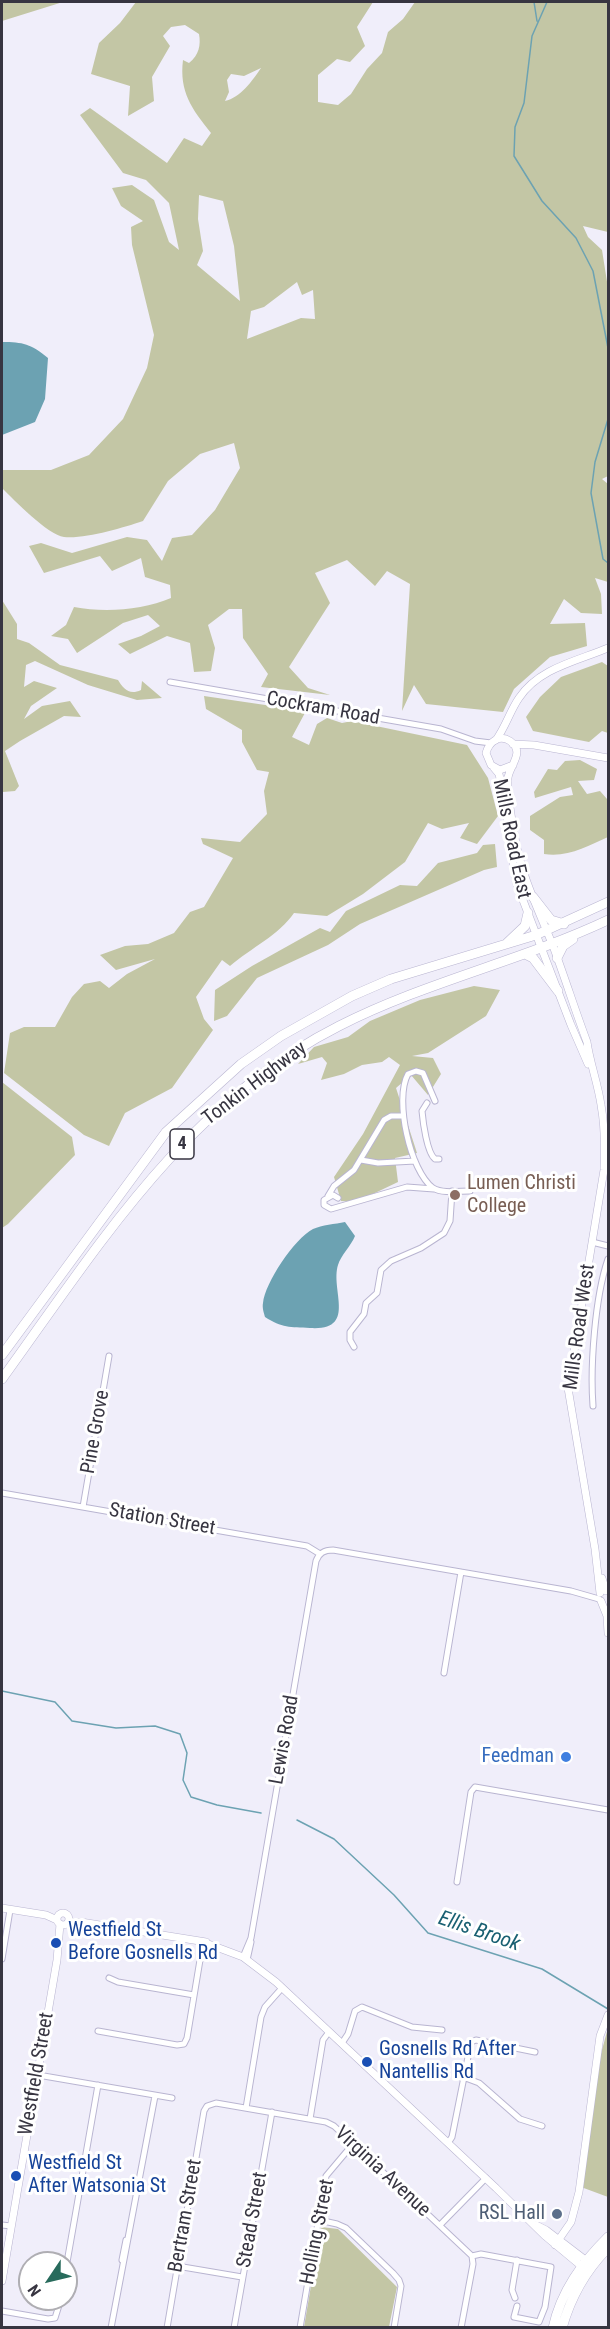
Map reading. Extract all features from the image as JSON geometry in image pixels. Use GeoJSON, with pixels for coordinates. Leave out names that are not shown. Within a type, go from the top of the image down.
{"type":"FeatureCollection","features":[{"type":"Feature","properties":{"kind":"highway"},"geometry":{"type":"LineString","coordinates":[[534,897],[551,920],[564,924]]}},
{"type":"Feature","properties":{"kind":"highway","name":"Tonkin Highway"},"geometry":{"type":"LineString","coordinates":[[2,1355],[166,1132],[241,1064],[281,1036],[352,996],[391,979],[536,935],[609,902]]}},
{"type":"Feature","properties":{"kind":"highway"},"geometry":{"type":"LineString","coordinates":[[502,946],[525,926],[528,913]]}},
{"type":"Feature","properties":{"kind":"highway","name":"Tonkin Highway"},"geometry":{"type":"LineString","coordinates":[[2,1379],[151,1178],[195,1130],[251,1082],[310,1041],[364,1013],[552,944],[609,920]]}},
{"type":"Feature","properties":{"kind":"highway"},"geometry":{"type":"LineString","coordinates":[[557,958],[563,946],[587,930]]}},
{"type":"Feature","properties":{"kind":"highway"},"geometry":{"type":"LineString","coordinates":[[525,954],[533,958],[558,991]]}},
{"type":"Feature","properties":{"kind":"highway"},"geometry":{"type":"LineString","coordinates":[[554,2328],[562,2298],[609,2237]]}},
{"type":"Feature","properties":{"kind":"highway"},"geometry":{"type":"LineString","coordinates":[[562,2328],[572,2297],[587,2266],[609,2248]]}},
{"type":"Feature","properties":{"kind":"highway"},"geometry":{"type":"LineString","coordinates":[[554,2328],[560,2318],[566,2315]]}},
{"type":"Feature","properties":{"kind":"main road"},"geometry":{"type":"LineString","coordinates":[[534,745],[517,756],[513,765],[500,770],[491,765],[486,753],[505,728],[520,696],[533,683],[564,664],[609,648]]}},
{"type":"Feature","properties":{"kind":"main road"},"geometry":{"type":"LineString","coordinates":[[505,728],[517,756]]}},
{"type":"Feature","properties":{"kind":"main road"},"geometry":{"type":"LineString","coordinates":[[494,741],[501,739],[512,743],[609,758]]}},
{"type":"Feature","properties":{"kind":"main road","name":"Mills Road East"},"geometry":{"type":"LineString","coordinates":[[491,765],[499,774],[513,870],[541,948]]}},
{"type":"Feature","properties":{"kind":"main road","name":"Mills Road East"},"geometry":{"type":"LineString","coordinates":[[513,765],[508,777],[516,840],[552,944]]}},
{"type":"Feature","properties":{"kind":"main road","name":"Mills Road West"},"geometry":{"type":"LineString","coordinates":[[552,944],[587,1042],[591,1069]]}},
{"type":"Feature","properties":{"kind":"main road","name":"Mills Road West"},"geometry":{"type":"LineString","coordinates":[[541,948],[603,1102],[604,1170],[568,1388],[609,1633]]}},
{"type":"Feature","properties":{"kind":"main road"},"geometry":{"type":"LineString","coordinates":[[2,1908],[203,1942],[246,1956],[534,2224],[587,2266]]}},
{"type":"Feature","properties":{"kind":"main road","name":"Westfield Street"},"geometry":{"type":"LineString","coordinates":[[2,2281],[63,1920]]}},
{"type":"Feature","properties":{"kind":"main road"},"geometry":{"type":"LineString","coordinates":[[559,2245],[571,2222],[583,2168],[600,2036],[609,2015]]}},
{"type":"Feature","properties":{"kind":"street","name":"Cockram Road"},"geometry":{"type":"LineString","coordinates":[[170,682],[441,729],[475,741],[494,741]]}},
{"type":"Feature","properties":{"kind":"street","name":"Cockram Road"},"geometry":{"type":"LineString","coordinates":[[475,741],[486,753]]}},
{"type":"Feature","properties":{"kind":"street"},"geometry":{"type":"LineString","coordinates":[[435,1101],[426,1076],[418,1071],[411,1072],[403,1086],[404,1116],[415,1161],[424,1178],[436,1189]]}},
{"type":"Feature","properties":{"kind":"street"},"geometry":{"type":"LineString","coordinates":[[603,1102],[609,1097]]}},
{"type":"Feature","properties":{"kind":"street"},"geometry":{"type":"LineString","coordinates":[[427,1103],[422,1111],[424,1125],[431,1156],[433,1159],[439,1159]]}},
{"type":"Feature","properties":{"kind":"street"},"geometry":{"type":"LineString","coordinates":[[404,1116],[394,1115],[385,1119],[361,1160],[349,1176],[334,1186],[324,1203],[331,1209],[407,1186],[470,1191]]}},
{"type":"Feature","properties":{"kind":"street"},"geometry":{"type":"LineString","coordinates":[[361,1160],[375,1163],[415,1161]]}},
{"type":"Feature","properties":{"kind":"street"},"geometry":{"type":"LineString","coordinates":[[354,1347],[350,1340],[350,1332],[364,1314],[366,1303],[377,1293],[381,1270],[391,1261],[415,1251],[444,1233],[450,1221],[452,1191]]}},
{"type":"Feature","properties":{"kind":"street"},"geometry":{"type":"LineString","coordinates":[[328,1196],[333,1195],[338,1198]]}},
{"type":"Feature","properties":{"kind":"street"},"geometry":{"type":"LineString","coordinates":[[592,1242],[609,1246]]}},
{"type":"Feature","properties":{"kind":"street"},"geometry":{"type":"LineString","coordinates":[[593,1406],[597,1309],[603,1273],[609,1259]]}},
{"type":"Feature","properties":{"kind":"street","name":"Pine Grove"},"geometry":{"type":"LineString","coordinates":[[83,1507],[109,1356]]}},
{"type":"Feature","properties":{"kind":"street","name":"Station Street"},"geometry":{"type":"LineString","coordinates":[[2,1493],[307,1546],[320,1554]]}},
{"type":"Feature","properties":{"kind":"street"},"geometry":{"type":"LineString","coordinates":[[320,1554],[329,1550],[603,1596]]}},
{"type":"Feature","properties":{"kind":"street","name":"Lewis Road"},"geometry":{"type":"LineString","coordinates":[[246,1956],[316,1561],[320,1554]]}},
{"type":"Feature","properties":{"kind":"street"},"geometry":{"type":"LineString","coordinates":[[444,1673],[461,1572]]}},
{"type":"Feature","properties":{"kind":"street"},"geometry":{"type":"LineString","coordinates":[[457,1882],[471,1792],[475,1787],[609,1810]]}},
{"type":"Feature","properties":{"kind":"street"},"geometry":{"type":"LineString","coordinates":[[2,1959],[10,1910]]}},
{"type":"Feature","properties":{"kind":"street"},"geometry":{"type":"LineString","coordinates":[[98,2031],[177,2045],[184,2044],[187,2038],[203,1942]]}},
{"type":"Feature","properties":{"kind":"street"},"geometry":{"type":"LineString","coordinates":[[109,1978],[118,1982],[194,1995]]}},
{"type":"Feature","properties":{"kind":"street"},"geometry":{"type":"LineString","coordinates":[[246,2108],[261,2017],[265,2007],[282,1988]]}},
{"type":"Feature","properties":{"kind":"street"},"geometry":{"type":"LineString","coordinates":[[342,2043],[348,2034],[355,2011],[362,2007],[412,2027],[442,2030]]}},
{"type":"Feature","properties":{"kind":"street"},"geometry":{"type":"LineString","coordinates":[[310,2119],[323,2040],[329,2032]]}},
{"type":"Feature","properties":{"kind":"street"},"geometry":{"type":"LineString","coordinates":[[448,2143],[453,2137],[471,2042],[476,2040],[535,2052]]}},
{"type":"Feature","properties":{"kind":"street"},"geometry":{"type":"LineString","coordinates":[[38,2075],[171,2098]]}},
{"type":"Feature","properties":{"kind":"street"},"geometry":{"type":"LineString","coordinates":[[463,2077],[479,2083],[520,2119],[542,2127]]}},
{"type":"Feature","properties":{"kind":"street"},"geometry":{"type":"LineString","coordinates":[[69,2251],[98,2085]]}},
{"type":"Feature","properties":{"kind":"street"},"geometry":{"type":"LineString","coordinates":[[111,2328],[155,2096]]}},
{"type":"Feature","properties":{"kind":"street","name":"Virginia Avenue"},"geometry":{"type":"LineString","coordinates":[[207,2106],[216,2103],[330,2124],[472,2256]]}},
{"type":"Feature","properties":{"kind":"street","name":"Bertram Street"},"geometry":{"type":"LineString","coordinates":[[167,2328],[203,2117],[207,2106]]}},
{"type":"Feature","properties":{"kind":"street","name":"Stead Street"},"geometry":{"type":"LineString","coordinates":[[234,2328],[272,2112]]}},
{"type":"Feature","properties":{"kind":"street","name":"Holling Street"},"geometry":{"type":"LineString","coordinates":[[300,2328],[327,2174],[353,2144]]}},
{"type":"Feature","properties":{"kind":"street"},"geometry":{"type":"LineString","coordinates":[[440,2225],[486,2178]]}},
{"type":"Feature","properties":{"kind":"street"},"geometry":{"type":"LineString","coordinates":[[319,2220],[346,2228],[393,2273],[401,2286],[394,2328]]}},
{"type":"Feature","properties":{"kind":"street"},"geometry":{"type":"LineString","coordinates":[[2,2225],[11,2226]]}},
{"type":"Feature","properties":{"kind":"street"},"geometry":{"type":"LineString","coordinates":[[461,2328],[473,2264],[472,2256],[481,2253],[551,2267],[545,2307],[539,2322],[514,2317],[517,2306]]}},
{"type":"Feature","properties":{"kind":"street"},"geometry":{"type":"LineString","coordinates":[[515,2298],[512,2290],[517,2260]]}},
{"type":"Feature","properties":{"kind":"street"},"geometry":{"type":"LineString","coordinates":[[177,2265],[242,2277]]}},
{"type":"Feature","properties":{"kind":"street"},"geometry":{"type":"LineString","coordinates":[[2,2311],[58,2320],[59,2311]]}},
{"type":"Feature","properties":{"kind":"green space"},"geometry":{"type":"Polygon","coordinates":[[[2,2],[63,2],[2,21],[2,2]]]}},
{"type":"Feature","properties":{"kind":"green space"},"geometry":{"type":"Polygon","coordinates":[[[136,2],[373,2],[357,27],[365,46],[350,62],[337,59],[318,75],[318,102],[338,105],[351,94],[367,69],[382,53],[388,32],[403,19],[415,2],[608,2],[608,232],[583,226],[588,237],[602,250],[608,288],[608,476],[602,479],[608,484],[608,582],[595,578],[601,594],[602,614],[581,613],[564,599],[550,624],[585,623],[587,646],[550,657],[514,689],[503,712],[426,704],[414,685],[402,711],[410,584],[387,571],[375,586],[347,560],[315,573],[330,603],[289,667],[308,688],[330,695],[261,687],[268,674],[243,638],[242,609],[229,609],[208,625],[215,648],[211,671],[194,672],[190,643],[167,636],[130,654],[118,644],[160,626],[148,615],[123,623],[77,653],[68,639],[51,636],[66,625],[74,607],[111,610],[136,608],[171,598],[170,585],[145,577],[141,558],[112,571],[100,556],[44,573],[29,546],[41,543],[72,553],[127,537],[147,540],[162,561],[172,538],[192,535],[215,510],[240,468],[234,443],[200,454],[168,481],[143,521],[104,532],[73,537],[57,535],[49,530],[2,488],[2,470],[51,470],[89,455],[123,419],[147,368],[154,335],[132,245],[131,227],[143,221],[121,206],[112,188],[132,185],[154,200],[169,242],[179,250],[169,203],[146,180],[123,173],[80,115],[90,108],[167,163],[184,138],[202,146],[211,133],[188,100],[185,91],[183,60],[189,63],[192,60],[200,42],[199,34],[185,25],[171,27],[163,36],[170,46],[152,77],[154,101],[128,116],[130,86],[91,74],[99,43],[120,23],[136,2]],[[261,68],[244,76],[231,74],[227,80],[229,92],[225,101],[241,92],[261,68]],[[199,195],[198,219],[203,251],[197,265],[240,301],[234,246],[223,201],[199,195]],[[297,282],[264,307],[251,311],[247,339],[301,318],[315,319],[313,290],[302,295],[297,282]]]}},
{"type":"Feature","properties":{"kind":"green space"},"geometry":{"type":"Polygon","coordinates":[[[2,600],[17,624],[17,639],[29,643],[60,665],[118,680],[130,692],[141,690],[142,681],[162,698],[137,700],[88,685],[35,661],[26,665],[24,687],[34,681],[57,688],[31,706],[24,719],[42,706],[70,701],[81,717],[64,716],[5,751],[19,786],[15,791],[3,792],[2,788],[2,600]]]}},
{"type":"Feature","properties":{"kind":"green space"},"geometry":{"type":"Polygon","coordinates":[[[602,662],[608,666],[608,733],[602,731],[589,742],[533,731],[526,717],[540,697],[561,677],[602,662]]]}},
{"type":"Feature","properties":{"kind":"green space"},"geometry":{"type":"Polygon","coordinates":[[[204,696],[306,711],[292,737],[309,745],[317,724],[327,718],[342,723],[352,721],[467,745],[488,778],[498,816],[477,844],[460,838],[469,823],[442,829],[428,823],[405,862],[363,894],[327,916],[294,913],[273,935],[230,966],[222,960],[196,997],[204,1019],[213,1030],[172,1088],[125,1113],[109,1146],[84,1135],[4,1073],[10,1033],[24,1027],[55,1027],[72,997],[84,984],[100,981],[109,988],[127,974],[155,959],[116,970],[100,955],[125,946],[148,944],[174,933],[190,912],[204,907],[233,858],[203,844],[201,838],[240,842],[267,814],[264,791],[269,772],[257,770],[242,742],[242,730],[206,709],[204,696]]]}},
{"type":"Feature","properties":{"kind":"green space"},"geometry":{"type":"Polygon","coordinates":[[[580,760],[597,769],[594,780],[578,781],[587,794],[600,791],[607,799],[608,796],[608,837],[569,853],[544,854],[544,840],[530,830],[530,816],[560,797],[573,795],[571,787],[535,798],[534,792],[548,769],[557,770],[565,761],[580,760]]]}},
{"type":"Feature","properties":{"kind":"green space"},"geometry":{"type":"Polygon","coordinates":[[[495,844],[497,867],[484,870],[360,924],[328,945],[257,978],[227,1016],[214,1021],[215,990],[252,966],[320,928],[330,932],[346,911],[400,885],[417,886],[438,863],[477,853],[483,845],[495,844]]]}},
{"type":"Feature","properties":{"kind":"green space"},"geometry":{"type":"Polygon","coordinates":[[[474,986],[500,990],[486,1016],[428,1053],[412,1056],[433,1058],[441,1074],[428,1095],[411,1075],[396,1088],[417,1153],[395,1158],[398,1182],[356,1202],[341,1201],[334,1177],[363,1134],[400,1065],[389,1057],[382,1062],[362,1065],[344,1074],[321,1080],[327,1063],[322,1057],[298,1064],[314,1047],[348,1037],[370,1021],[420,1000],[474,986]]]}},
{"type":"Feature","properties":{"kind":"green space"},"geometry":{"type":"Polygon","coordinates":[[[2,1082],[72,1137],[75,1155],[2,1228],[2,1082]]]}},
{"type":"Feature","properties":{"kind":"green space"},"geometry":{"type":"Polygon","coordinates":[[[608,2028],[608,2197],[581,2187],[595,2075],[608,2028]]]}},
{"type":"Feature","properties":{"kind":"green space"},"geometry":{"type":"Polygon","coordinates":[[[321,2227],[338,2229],[397,2287],[389,2327],[304,2327],[321,2227]]]}},
{"type":"Feature","properties":{"kind":"water"},"geometry":{"type":"Polygon","coordinates":[[[2,342],[26,345],[48,358],[45,399],[35,422],[2,435],[2,342]]]}},
{"type":"Feature","properties":{"kind":"water"},"geometry":{"type":"Polygon","coordinates":[[[345,1222],[355,1236],[338,1265],[336,1275],[339,1307],[334,1323],[325,1327],[291,1327],[265,1317],[263,1307],[269,1284],[297,1242],[313,1229],[345,1222]]]}},
{"type":"Feature","properties":{"kind":"waterway"},"geometry":{"type":"LineString","coordinates":[[534,2],[537,21]]}},
{"type":"Feature","properties":{"kind":"waterway"},"geometry":{"type":"LineString","coordinates":[[547,2],[532,36],[524,103],[515,127],[514,156],[542,201],[576,238],[593,271],[608,348]]}},
{"type":"Feature","properties":{"kind":"waterway"},"geometry":{"type":"LineString","coordinates":[[608,419],[595,462],[591,493],[603,559],[608,563]]}},
{"type":"Feature","properties":{"kind":"waterway","name":"Ellis Brook"},"geometry":{"type":"LineString","coordinates":[[2,1691],[55,1702],[72,1721],[116,1728],[155,1726],[180,1734],[187,1753],[183,1780],[191,1797],[217,1805],[261,1813]]}},
{"type":"Feature","properties":{"kind":"waterway","name":"Ellis Brook"},"geometry":{"type":"LineString","coordinates":[[297,1820],[334,1839],[394,1895],[428,1933],[542,1969],[608,2009]]}},
{"type":"Feature","properties":{"kind":"place","name":"Lumen Christi College"},"geometry":{"type":"Point","coordinates":[455,1195]}},
{"type":"Feature","properties":{"kind":"place","name":"Feedman"},"geometry":{"type":"Point","coordinates":[566,1757]}},
{"type":"Feature","properties":{"kind":"place","name":"Westfield St Before Gosnells Rd"},"geometry":{"type":"Point","coordinates":[56,1943]}},
{"type":"Feature","properties":{"kind":"place","name":"Gosnells Rd After Nantellis Rd"},"geometry":{"type":"Point","coordinates":[367,2062]}},
{"type":"Feature","properties":{"kind":"place","name":"Westfield St After Watsonia St"},"geometry":{"type":"Point","coordinates":[16,2176]}},
{"type":"Feature","properties":{"kind":"place","name":"RSL Hall"},"geometry":{"type":"Point","coordinates":[557,2214]}}]}
